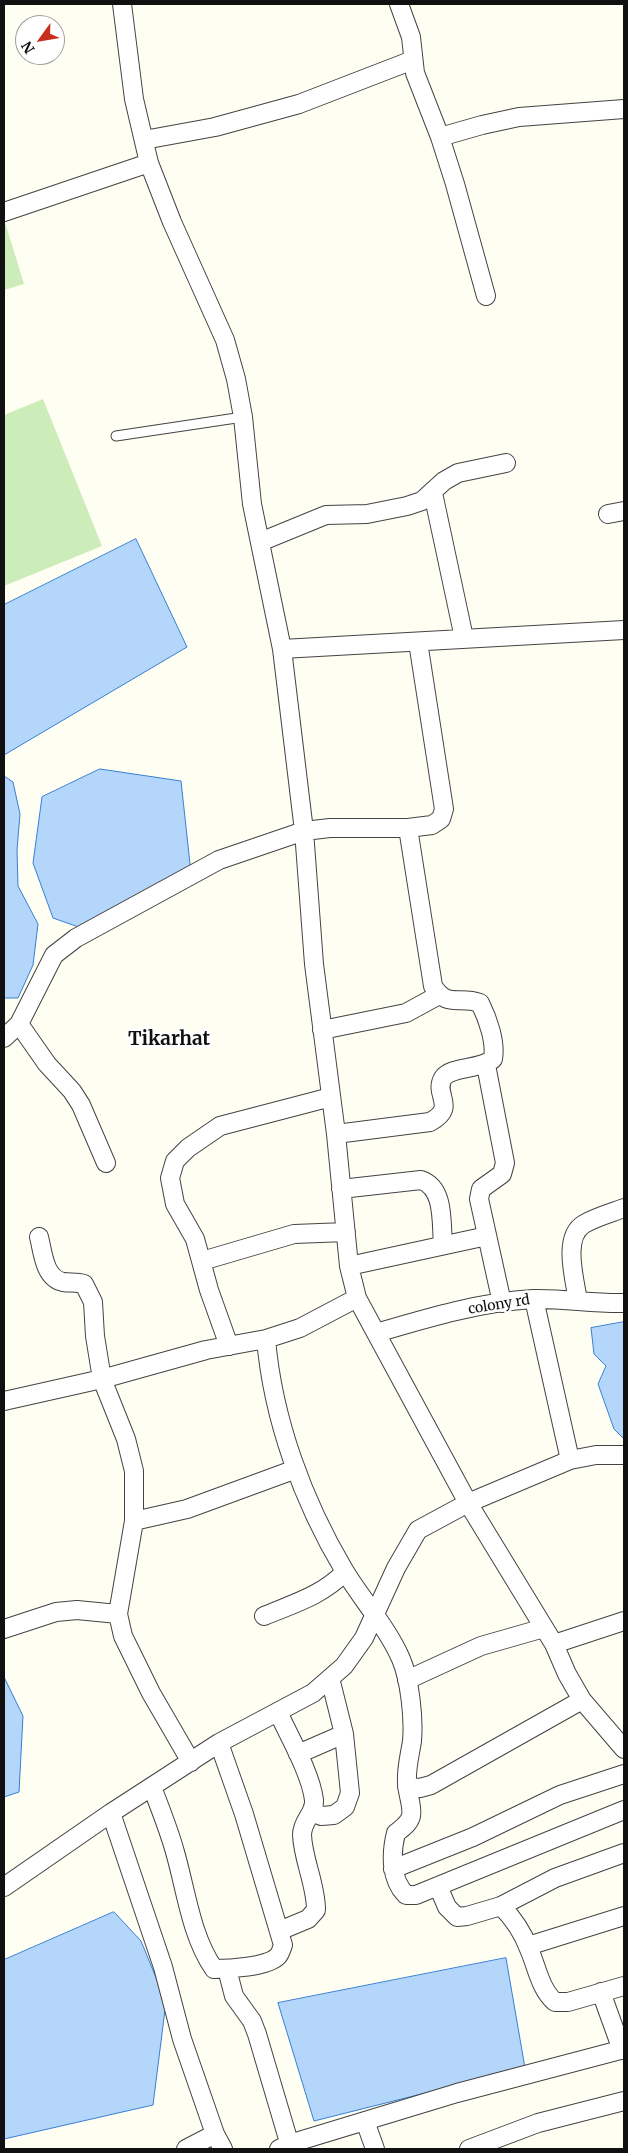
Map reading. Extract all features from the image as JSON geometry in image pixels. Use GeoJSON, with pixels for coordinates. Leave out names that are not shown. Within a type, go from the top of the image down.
{"type":"FeatureCollection","features":[{"type":"Feature","properties":{"kind":"street"},"geometry":{"type":"LineString","coordinates":[[122,4],[134,99],[149,163],[172,222],[225,340],[236,379],[243,417],[252,504],[273,597],[282,649],[304,831],[314,964],[336,1134],[349,1266],[357,1298],[468,1503],[554,1644],[567,1674],[582,1700],[624,1749]]}},
{"type":"Feature","properties":{"kind":"street"},"geometry":{"type":"LineString","coordinates":[[399,4],[411,37],[413,60],[418,82],[440,137],[455,184],[486,296]]}},
{"type":"Feature","properties":{"kind":"street"},"geometry":{"type":"LineString","coordinates":[[144,140],[215,127],[268,114],[350,86],[413,60]]}},
{"type":"Feature","properties":{"kind":"street"},"geometry":{"type":"LineString","coordinates":[[440,137],[519,117],[624,109]]}},
{"type":"Feature","properties":{"kind":"street"},"geometry":{"type":"LineString","coordinates":[[4,212],[149,163]]}},
{"type":"Feature","properties":{"kind":"street"},"geometry":{"type":"LineString","coordinates":[[260,542],[326,515],[384,512],[422,501],[444,481],[458,472],[506,462]]}},
{"type":"Feature","properties":{"kind":"street"},"geometry":{"type":"LineString","coordinates":[[433,493],[464,638]]}},
{"type":"Feature","properties":{"kind":"street"},"geometry":{"type":"LineString","coordinates":[[282,649],[624,630]]}},
{"type":"Feature","properties":{"kind":"street"},"geometry":{"type":"LineString","coordinates":[[4,1038],[19,1024],[54,955],[76,938],[219,860],[304,831],[330,828],[408,828],[432,825],[441,819],[444,809],[418,642]]}},
{"type":"Feature","properties":{"kind":"street"},"geometry":{"type":"LineString","coordinates":[[336,1134],[430,1122],[440,1117],[444,1108],[442,1083],[444,1076],[452,1072],[486,1065],[493,1060],[494,1051],[486,1014],[480,1003],[470,999],[447,1001],[439,996],[433,986],[408,828]]}},
{"type":"Feature","properties":{"kind":"street"},"geometry":{"type":"LineString","coordinates":[[322,1030],[406,1013],[439,996]]}},
{"type":"Feature","properties":{"kind":"street"},"geometry":{"type":"LineString","coordinates":[[19,1024],[47,1064],[72,1091],[81,1105],[106,1163]]}},
{"type":"Feature","properties":{"kind":"street"},"geometry":{"type":"LineString","coordinates":[[486,1065],[505,1163],[502,1174],[481,1189],[479,1199],[502,1303]]}},
{"type":"Feature","properties":{"kind":"street"},"geometry":{"type":"LineString","coordinates":[[229,1346],[209,1290],[195,1239],[175,1204],[170,1178],[174,1161],[188,1148],[220,1126],[331,1097]]}},
{"type":"Feature","properties":{"kind":"street"},"geometry":{"type":"LineString","coordinates":[[341,1189],[421,1180],[430,1183],[438,1194],[443,1245]]}},
{"type":"Feature","properties":{"kind":"street"},"geometry":{"type":"LineString","coordinates":[[578,1301],[571,1246],[574,1234],[583,1225],[624,1208]]}},
{"type":"Feature","properties":{"kind":"street"},"geometry":{"type":"LineString","coordinates":[[202,1261],[294,1234],[346,1232]]}},
{"type":"Feature","properties":{"kind":"street"},"geometry":{"type":"LineString","coordinates":[[349,1266],[487,1236]]}},
{"type":"Feature","properties":{"kind":"street"},"geometry":{"type":"LineString","coordinates":[[39,1237],[46,1264],[54,1277],[63,1282],[84,1284],[93,1302],[95,1336],[102,1380],[126,1439],[134,1471],[134,1521],[118,1614],[123,1636],[151,1693],[191,1762]]}},
{"type":"Feature","properties":{"kind":"street"},"geometry":{"type":"LineString","coordinates":[[4,1401],[102,1380],[206,1350],[266,1339],[300,1328],[357,1298]]}},
{"type":"Feature","properties":{"kind":"street"},"geometry":{"type":"LineString","coordinates":[[534,1299],[570,1460]]}},
{"type":"Feature","properties":{"kind":"street","name":"colony rd"},"geometry":{"type":"LineString","coordinates":[[376,1333],[429,1318],[502,1303],[534,1299],[624,1303]]}},
{"type":"Feature","properties":{"kind":"street"},"geometry":{"type":"LineString","coordinates":[[266,1339],[272,1382],[296,1469],[324,1534],[345,1572],[375,1614],[402,1660],[407,1680],[412,1740],[406,1771],[406,1787],[411,1816],[406,1826],[396,1833],[393,1846],[393,1869],[399,1887],[406,1894],[416,1895],[624,1810]]}},
{"type":"Feature","properties":{"kind":"street"},"geometry":{"type":"LineString","coordinates":[[4,1887],[111,1813],[220,1743],[313,1693],[344,1666],[359,1645],[396,1568],[418,1530],[468,1503],[570,1460],[596,1455],[624,1455]]}},
{"type":"Feature","properties":{"kind":"street"},"geometry":{"type":"LineString","coordinates":[[134,1521],[187,1509],[296,1469]]}},
{"type":"Feature","properties":{"kind":"street"},"geometry":{"type":"LineString","coordinates":[[264,1616],[316,1595],[330,1586],[345,1572]]}},
{"type":"Feature","properties":{"kind":"street"},"geometry":{"type":"LineString","coordinates":[[4,1629],[56,1612],[77,1610],[118,1614]]}},
{"type":"Feature","properties":{"kind":"street"},"geometry":{"type":"LineString","coordinates":[[554,1644],[624,1621]]}},
{"type":"Feature","properties":{"kind":"street"},"geometry":{"type":"LineString","coordinates":[[407,1680],[481,1646],[544,1628]]}},
{"type":"Feature","properties":{"kind":"street"},"geometry":{"type":"LineString","coordinates":[[312,1811],[321,1816],[334,1815],[345,1807],[350,1793],[344,1734],[330,1678]]}},
{"type":"Feature","properties":{"kind":"street"},"geometry":{"type":"LineString","coordinates":[[406,1787],[420,1788],[431,1785],[582,1700]]}},
{"type":"Feature","properties":{"kind":"street"},"geometry":{"type":"LineString","coordinates":[[278,1712],[298,1754],[310,1785],[314,1802],[312,1811],[304,1822],[302,1836],[316,1895],[316,1910],[308,1919],[279,1931]]}},
{"type":"Feature","properties":{"kind":"street"},"geometry":{"type":"LineString","coordinates":[[298,1754],[344,1734]]}},
{"type":"Feature","properties":{"kind":"street"},"geometry":{"type":"LineString","coordinates":[[152,1787],[174,1850],[198,1937],[206,1958],[214,1969],[227,1969],[266,1962],[278,1956],[283,1945],[244,1814],[220,1743]]}},
{"type":"Feature","properties":{"kind":"street"},"geometry":{"type":"LineString","coordinates":[[393,1869],[473,1837],[560,1795],[624,1774]]}},
{"type":"Feature","properties":{"kind":"street"},"geometry":{"type":"LineString","coordinates":[[111,1813],[163,1967],[182,2039],[219,2142],[186,2149]]}},
{"type":"Feature","properties":{"kind":"street"},"geometry":{"type":"LineString","coordinates":[[438,1886],[447,1907],[457,1917],[467,1916],[501,1906],[555,1878],[624,1853]]}},
{"type":"Feature","properties":{"kind":"street"},"geometry":{"type":"LineString","coordinates":[[501,1906],[512,1917],[528,1946],[547,1995],[555,2002],[568,2002],[624,1986]]}},
{"type":"Feature","properties":{"kind":"street"},"geometry":{"type":"LineString","coordinates":[[528,1946],[624,1916]]}},
{"type":"Feature","properties":{"kind":"street"},"geometry":{"type":"LineString","coordinates":[[227,1969],[234,1996],[252,2021],[257,2034],[286,2148],[365,2121],[457,2093],[623,2050],[601,1992]]}},
{"type":"Feature","properties":{"kind":"street"},"geometry":{"type":"LineString","coordinates":[[469,2149],[538,2122],[624,2100]]}},
{"type":"Feature","properties":{"kind":"street"},"geometry":{"type":"LineString","coordinates":[[365,2121],[375,2149]]}},
{"type":"Feature","properties":{"kind":"lane"},"geometry":{"type":"LineString","coordinates":[[116,436],[243,417]]}},
{"type":"Feature","properties":{"kind":"green space"},"geometry":{"type":"Polygon","coordinates":[[[4,219],[24,284],[4,290],[4,219]]]}},
{"type":"Feature","properties":{"kind":"green space"},"geometry":{"type":"Polygon","coordinates":[[[43,399],[102,546],[4,586],[4,415],[43,399]]]}},
{"type":"Feature","properties":{"kind":"water"},"geometry":{"type":"Polygon","coordinates":[[[136,539],[187,647],[4,755],[4,605],[136,539]]]}},
{"type":"Feature","properties":{"kind":"water"},"geometry":{"type":"Polygon","coordinates":[[[100,769],[181,781],[191,873],[84,929],[53,918],[33,863],[42,797],[100,769]]]}},
{"type":"Feature","properties":{"kind":"water"},"geometry":{"type":"Polygon","coordinates":[[[4,776],[13,782],[20,814],[17,850],[18,886],[38,924],[33,965],[18,998],[4,998],[4,776]]]}},
{"type":"Feature","properties":{"kind":"water"},"geometry":{"type":"Polygon","coordinates":[[[624,1322],[624,1439],[614,1429],[598,1384],[606,1366],[594,1354],[591,1328],[624,1322]]]}},
{"type":"Feature","properties":{"kind":"water"},"geometry":{"type":"Polygon","coordinates":[[[4,1677],[23,1716],[19,1792],[4,1797],[4,1677]]]}},
{"type":"Feature","properties":{"kind":"water"},"geometry":{"type":"Polygon","coordinates":[[[114,1912],[141,1941],[166,2002],[153,2105],[4,2139],[4,1960],[114,1912]]]}},
{"type":"Feature","properties":{"kind":"water"},"geometry":{"type":"Polygon","coordinates":[[[506,1958],[525,2068],[314,2121],[278,2003],[506,1958]]]}},
{"type":"Feature","properties":{"kind":"district","name":"Tikarhat"},"geometry":{"type":"Point","coordinates":[169,1040]}}]}
